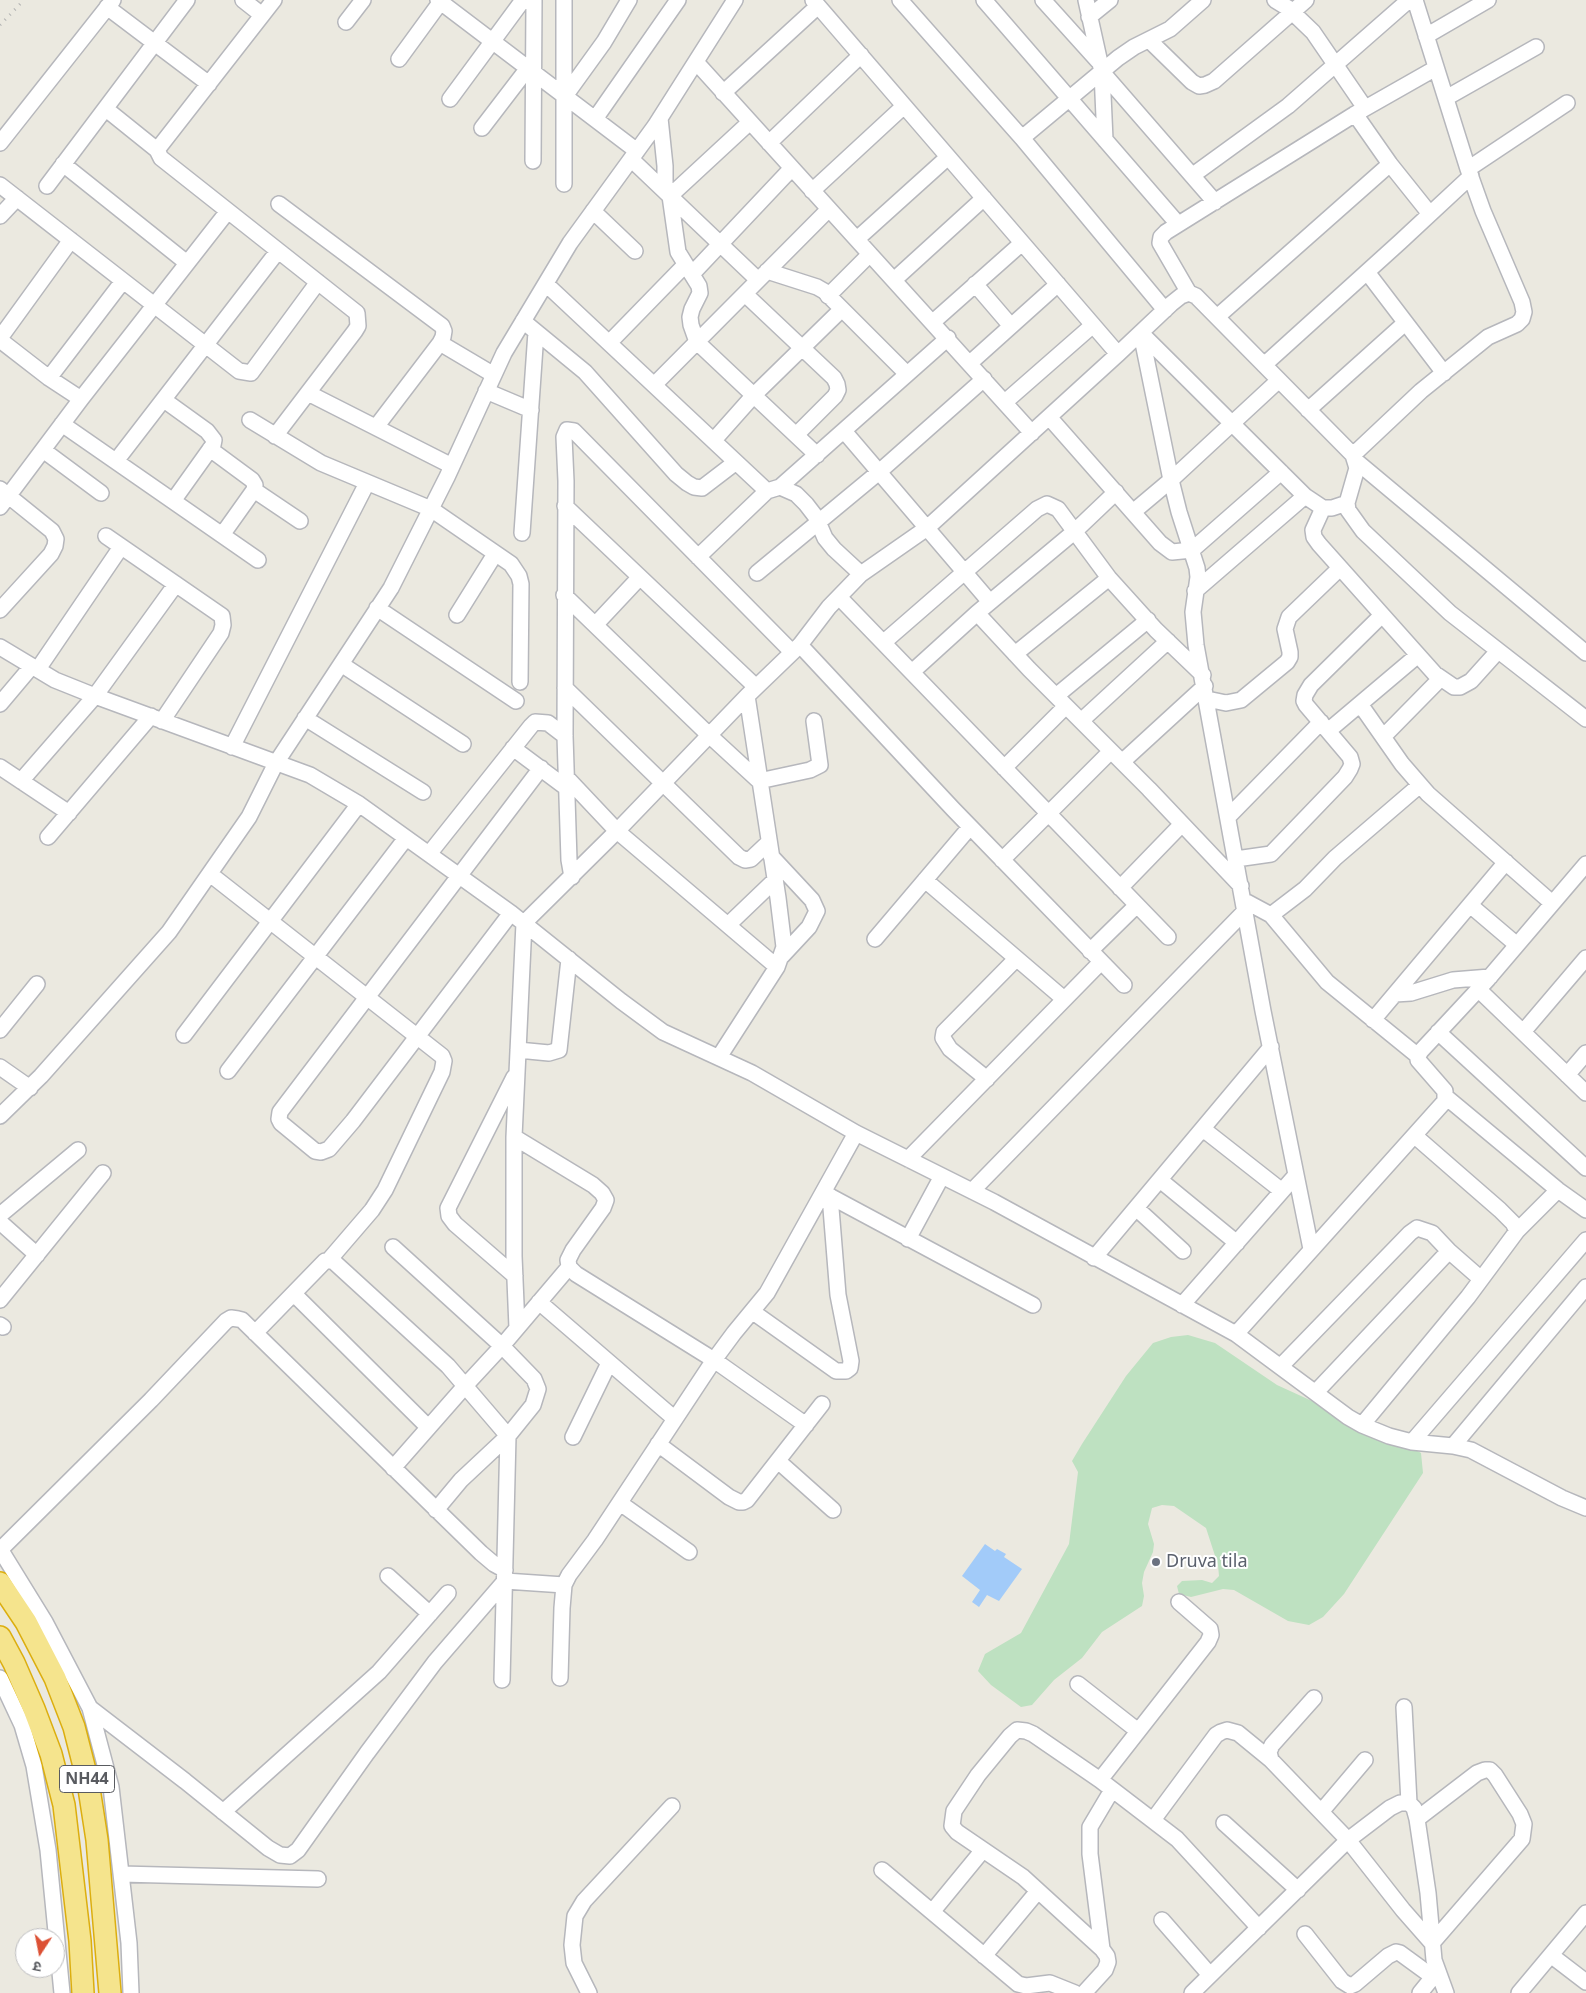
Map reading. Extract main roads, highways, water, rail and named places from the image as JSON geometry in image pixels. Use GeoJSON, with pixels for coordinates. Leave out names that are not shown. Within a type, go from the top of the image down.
{"type":"FeatureCollection","features":[{"type":"Feature","properties":{"kind":"highway","name":"NH44"},"geometry":{"type":"LineString","coordinates":[[0,1583],[26,1622],[51,1670],[74,1728],[88,1782],[97,1840],[110,1993]]}},
{"type":"Feature","properties":{"kind":"highway","name":"NH44"},"geometry":{"type":"LineString","coordinates":[[0,1637],[34,1709],[51,1754],[64,1805],[80,1941],[83,1993]]}},
{"type":"Feature","properties":{"kind":"water"},"geometry":{"type":"Polygon","coordinates":[[[985,1544],[995,1551],[997,1549],[1006,1554],[1004,1557],[1022,1569],[999,1601],[987,1595],[979,1607],[972,1602],[980,1590],[962,1576],[985,1544]]]}},
{"type":"Feature","properties":{"kind":"railway"},"geometry":{"type":"LineString","coordinates":[[0,25],[24,0]]}},
{"type":"Feature","properties":{"kind":"place","name":"Druva tila"},"geometry":{"type":"Point","coordinates":[1156,1562]}}]}
